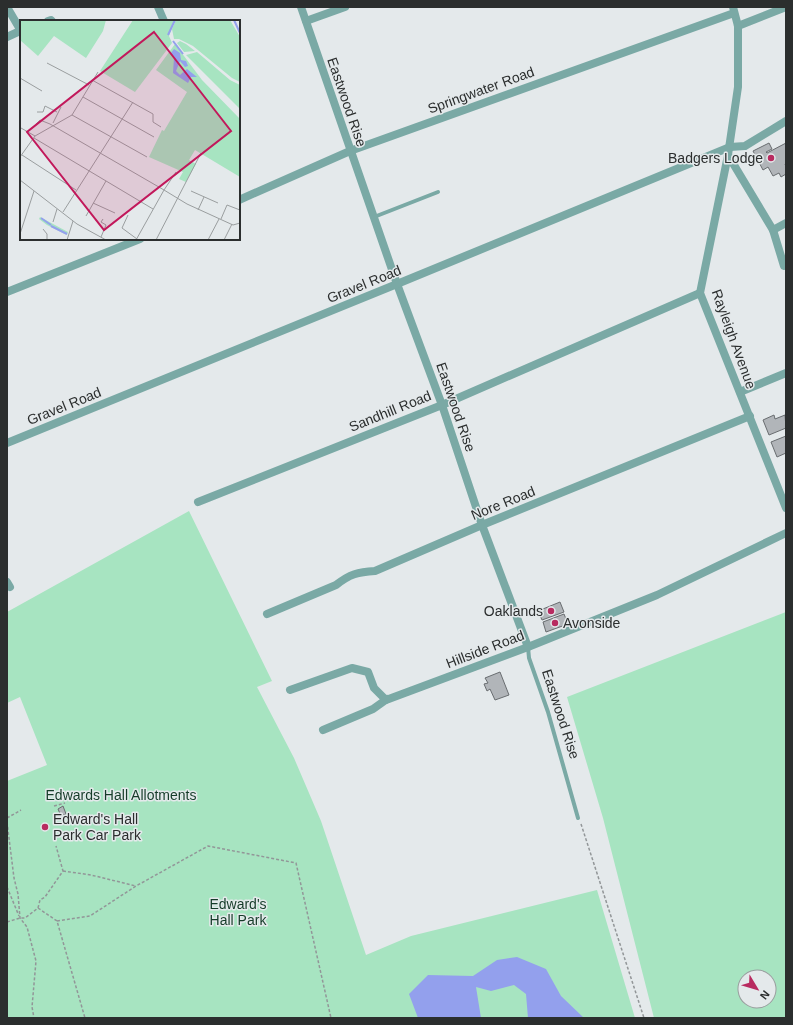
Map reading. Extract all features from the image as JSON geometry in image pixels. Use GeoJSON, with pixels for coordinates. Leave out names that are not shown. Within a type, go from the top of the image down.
{"type":"FeatureCollection","features":[{"type":"Feature","properties":{"kind":"street"},"geometry":{"type":"LineString","coordinates":[[7,7],[20,29]]}},
{"type":"Feature","properties":{"kind":"street"},"geometry":{"type":"LineString","coordinates":[[158,7],[164,20]]}},
{"type":"Feature","properties":{"kind":"street","name":"Eastwood Rise"},"geometry":{"type":"LineString","coordinates":[[301,7],[397,284],[442,405],[482,525],[528,647]]}},
{"type":"Feature","properties":{"kind":"street"},"geometry":{"type":"LineString","coordinates":[[306,21],[345,7]]}},
{"type":"Feature","properties":{"kind":"street"},"geometry":{"type":"LineString","coordinates":[[738,26],[786,7]]}},
{"type":"Feature","properties":{"kind":"street","name":"Rayleigh Avenue"},"geometry":{"type":"LineString","coordinates":[[733,10],[738,26],[738,88],[729,151],[700,293],[783,493],[786,508]]}},
{"type":"Feature","properties":{"kind":"street","name":"Springwater Road"},"geometry":{"type":"LineString","coordinates":[[240,200],[350,151],[733,10]]}},
{"type":"Feature","properties":{"kind":"street"},"geometry":{"type":"LineString","coordinates":[[7,37],[20,31]]}},
{"type":"Feature","properties":{"kind":"street","name":"Gravel Road"},"geometry":{"type":"LineString","coordinates":[[7,443],[397,284],[744,146],[786,121]]}},
{"type":"Feature","properties":{"kind":"street"},"geometry":{"type":"LineString","coordinates":[[729,151],[773,230],[784,266]]}},
{"type":"Feature","properties":{"kind":"street"},"geometry":{"type":"LineString","coordinates":[[773,230],[786,223]]}},
{"type":"Feature","properties":{"kind":"street"},"geometry":{"type":"LineString","coordinates":[[7,292],[137,240]]}},
{"type":"Feature","properties":{"kind":"street","name":"Sandhill Road"},"geometry":{"type":"LineString","coordinates":[[198,502],[442,405],[700,293]]}},
{"type":"Feature","properties":{"kind":"street"},"geometry":{"type":"LineString","coordinates":[[740,392],[786,373]]}},
{"type":"Feature","properties":{"kind":"street","name":"Nore Road"},"geometry":{"type":"LineString","coordinates":[[268,614],[336,585],[345,578],[358,572],[375,571],[482,525],[750,416]]}},
{"type":"Feature","properties":{"kind":"street","name":"Hillside Road"},"geometry":{"type":"LineString","coordinates":[[323,730],[373,709],[387,699],[528,647],[657,595],[786,533]]}},
{"type":"Feature","properties":{"kind":"street"},"geometry":{"type":"LineString","coordinates":[[290,690],[352,668],[368,672],[374,688],[386,700],[387,699]]}},
{"type":"Feature","properties":{"kind":"lane"},"geometry":{"type":"LineString","coordinates":[[374,217],[438,192]]}},
{"type":"Feature","properties":{"kind":"lane","name":"Eastwood Rise"},"geometry":{"type":"LineString","coordinates":[[528,647],[529,658],[548,712],[578,818]]}},
{"type":"Feature","properties":{"kind":"path"},"geometry":{"type":"LineString","coordinates":[[54,806],[65,803]]}},
{"type":"Feature","properties":{"kind":"path"},"geometry":{"type":"LineString","coordinates":[[7,818],[21,810]]}},
{"type":"Feature","properties":{"kind":"path"},"geometry":{"type":"LineString","coordinates":[[578,818],[584,829],[644,1018]]}},
{"type":"Feature","properties":{"kind":"path"},"geometry":{"type":"LineString","coordinates":[[7,822],[14,878],[18,894],[20,918]]}},
{"type":"Feature","properties":{"kind":"path"},"geometry":{"type":"LineString","coordinates":[[56,846],[63,871]]}},
{"type":"Feature","properties":{"kind":"path"},"geometry":{"type":"LineString","coordinates":[[57,921],[90,916],[136,886],[208,846],[296,863],[331,1018]]}},
{"type":"Feature","properties":{"kind":"path"},"geometry":{"type":"LineString","coordinates":[[7,922],[25,918],[38,908],[40,900],[45,897],[63,871]]}},
{"type":"Feature","properties":{"kind":"path"},"geometry":{"type":"LineString","coordinates":[[63,871],[91,875],[136,886]]}},
{"type":"Feature","properties":{"kind":"path"},"geometry":{"type":"LineString","coordinates":[[7,887],[20,918],[27,927],[36,961],[32,1007],[34,1018]]}},
{"type":"Feature","properties":{"kind":"path"},"geometry":{"type":"LineString","coordinates":[[38,908],[57,921],[85,1018]]}},
{"type":"Feature","properties":{"kind":"green space"},"geometry":{"type":"Polygon","coordinates":[[[189,511],[272,681],[257,687],[294,758],[321,821],[366,955],[411,936],[597,890],[635,1018],[7,1018],[7,781],[47,765],[20,697],[7,703],[7,612],[189,511]]]}},
{"type":"Feature","properties":{"kind":"green space"},"geometry":{"type":"Polygon","coordinates":[[[786,612],[786,1018],[654,1018],[603,818],[567,697],[786,612]]]}},
{"type":"Feature","properties":{"kind":"water"},"geometry":{"type":"Polygon","coordinates":[[[517,957],[546,969],[561,996],[584,1018],[528,1018],[526,994],[514,985],[491,991],[476,987],[481,1018],[418,1018],[409,994],[428,975],[473,976],[497,960],[517,957]]]}},
{"type":"Feature","properties":{"kind":"building","name":"Badgers Lodge"},"geometry":{"type":"Polygon","coordinates":[[[769,143],[772,149],[766,152],[767,153],[786,143],[786,174],[781,177],[779,173],[773,176],[768,167],[763,170],[753,151],[769,143]]]}},
{"type":"Feature","properties":{"kind":"building"},"geometry":{"type":"Polygon","coordinates":[[[774,415],[775,419],[785,415],[786,428],[769,435],[763,420],[774,415]]]}},
{"type":"Feature","properties":{"kind":"building"},"geometry":{"type":"Polygon","coordinates":[[[786,436],[786,453],[777,457],[771,442],[786,436]]]}},
{"type":"Feature","properties":{"kind":"building","name":"Oaklands"},"geometry":{"type":"Polygon","coordinates":[[[560,602],[564,612],[542,620],[538,611],[560,602]]]}},
{"type":"Feature","properties":{"kind":"building","name":"Avonside"},"geometry":{"type":"Polygon","coordinates":[[[564,614],[568,624],[546,632],[543,622],[564,614]]]}},
{"type":"Feature","properties":{"kind":"building"},"geometry":{"type":"Polygon","coordinates":[[[500,672],[509,695],[495,700],[490,689],[487,691],[484,684],[488,683],[485,678],[500,672]]]}},
{"type":"Feature","properties":{"kind":"building"},"geometry":{"type":"Polygon","coordinates":[[[63,806],[66,814],[61,816],[58,809],[63,806]]]}},
{"type":"Feature","properties":{"kind":"place","name":"Badgers Lodge"},"geometry":{"type":"Point","coordinates":[771,158]}},
{"type":"Feature","properties":{"kind":"place","name":"Oaklands"},"geometry":{"type":"Point","coordinates":[551,611]}},
{"type":"Feature","properties":{"kind":"place","name":"Avonside"},"geometry":{"type":"Point","coordinates":[555,623]}},
{"type":"Feature","properties":{"kind":"place","name":"Edward's Hall Park Car Park"},"geometry":{"type":"Point","coordinates":[45,827]}},
{"type":"Feature","properties":{"kind":"park label","name":"Edwards Hall Allotments"},"geometry":{"type":"Point","coordinates":[121,795]}},
{"type":"Feature","properties":{"kind":"park label","name":"Edward's Hall Park"},"geometry":{"type":"Point","coordinates":[238,912]}}]}
